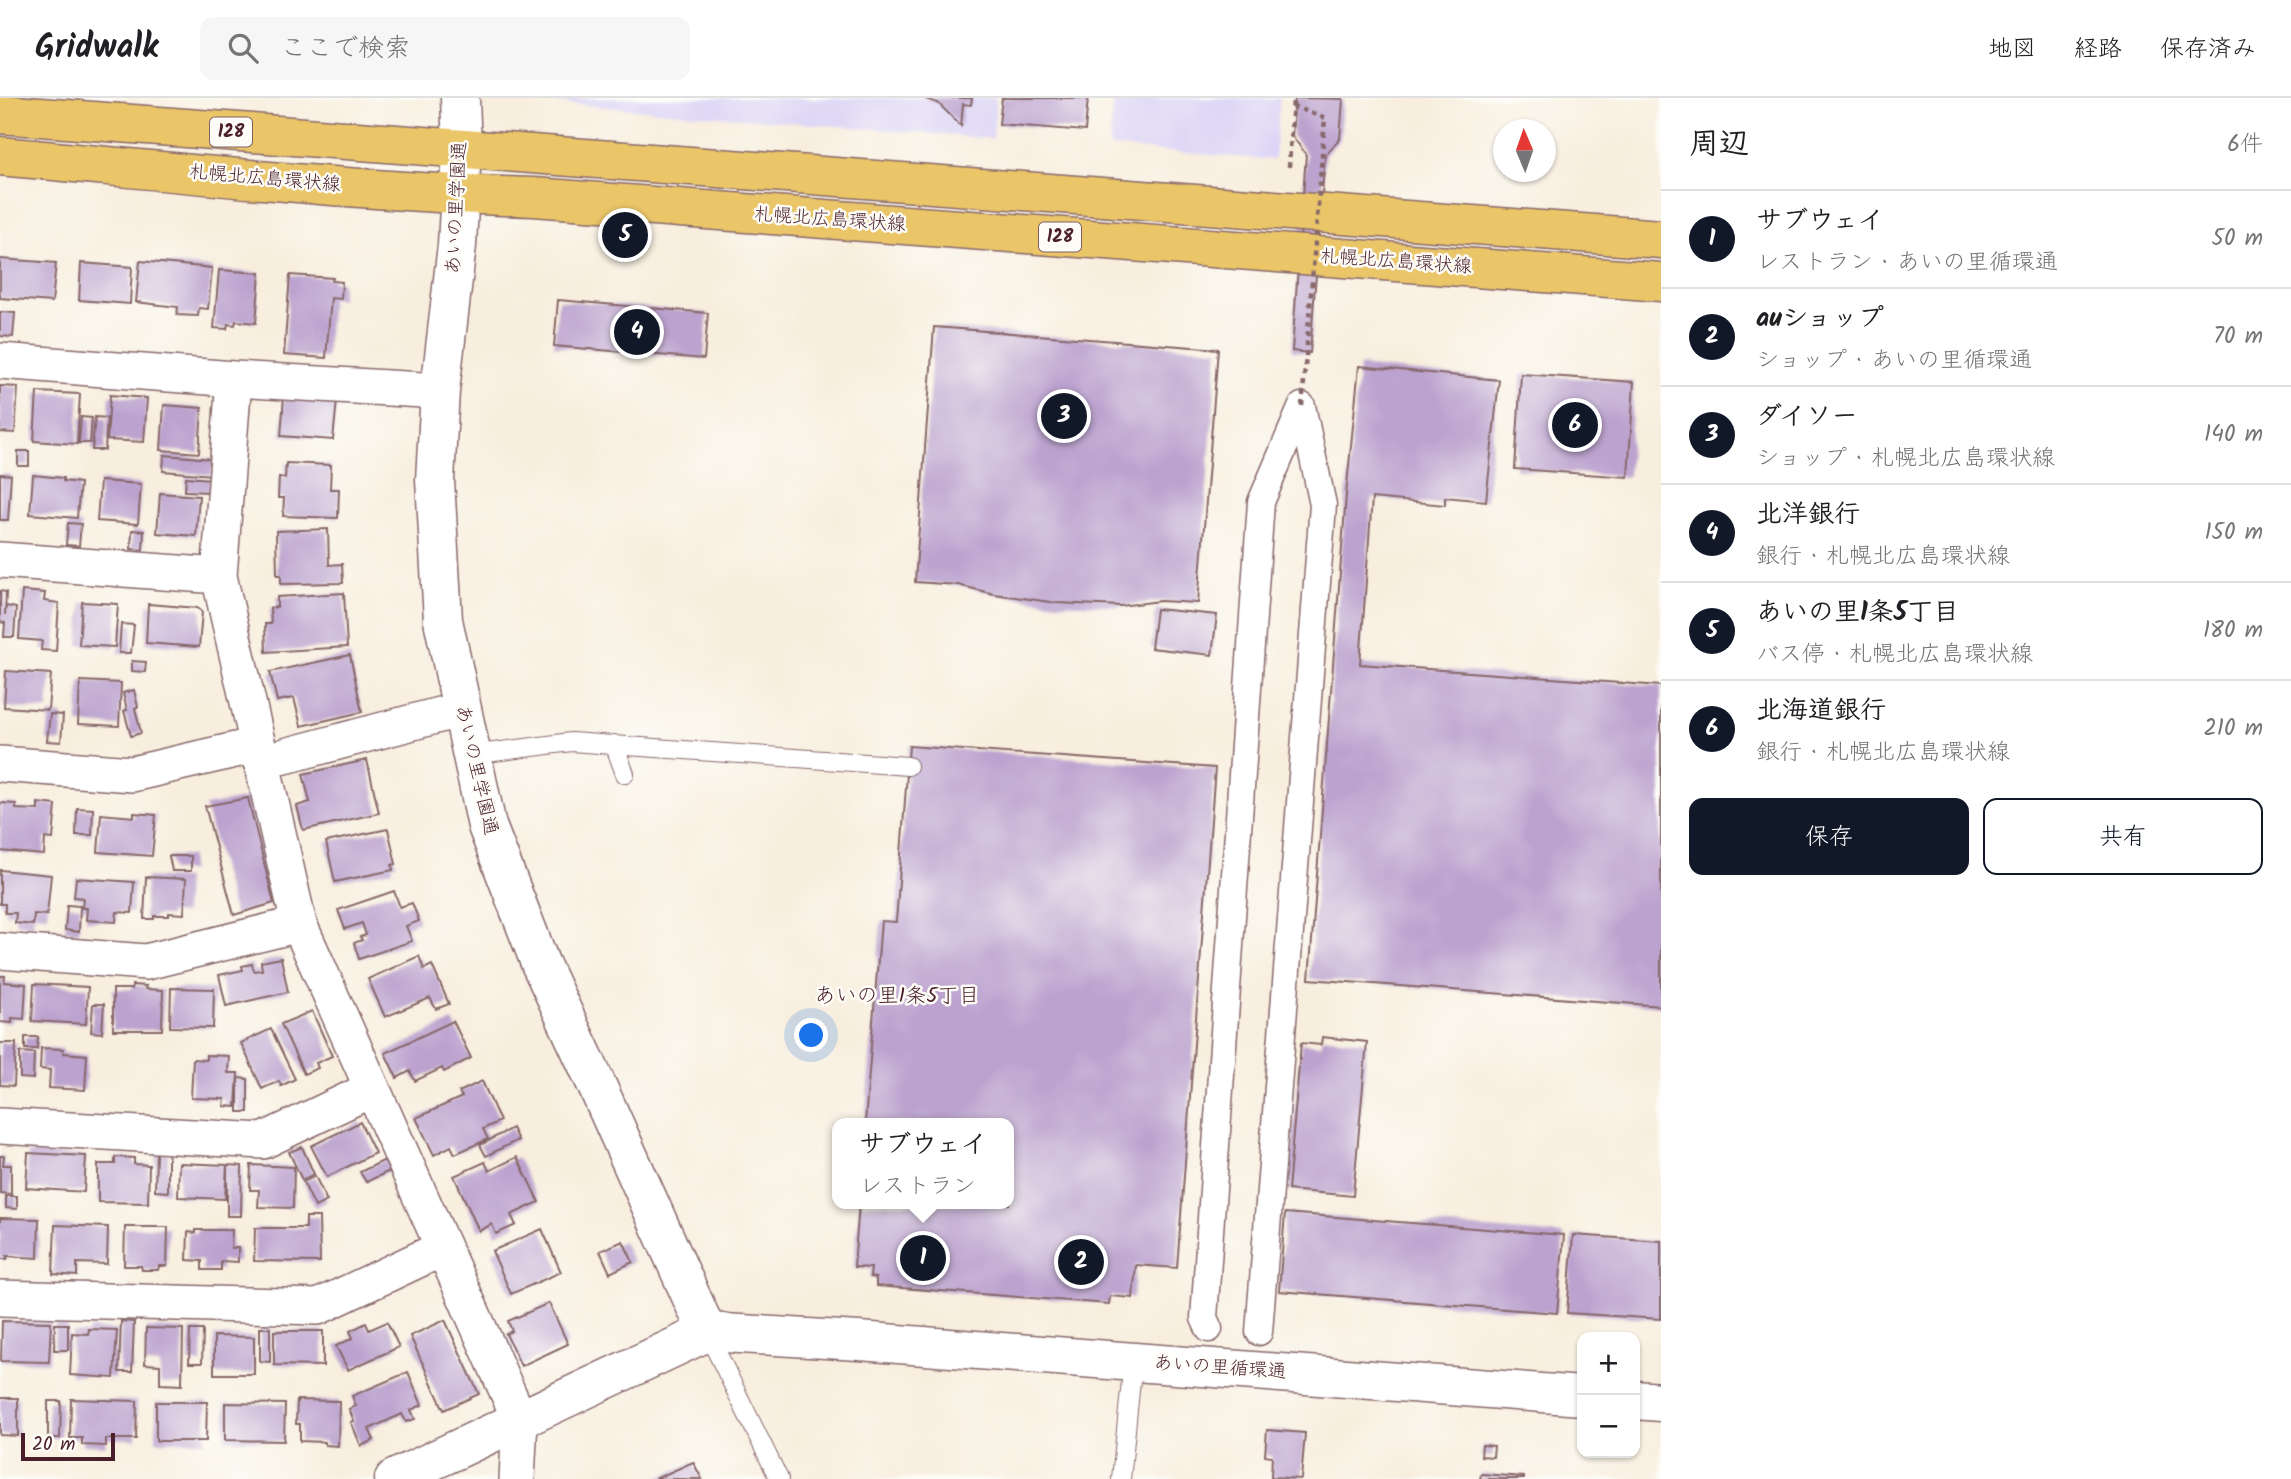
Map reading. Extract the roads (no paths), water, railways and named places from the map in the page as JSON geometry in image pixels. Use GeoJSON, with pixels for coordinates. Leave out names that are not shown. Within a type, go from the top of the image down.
{"type":"FeatureCollection","features":[{"type":"Feature","properties":{"kind":"main road","name":"128"},"geometry":{"type":"LineString","coordinates":[[0,114],[1661,239]]}},
{"type":"Feature","properties":{"kind":"main road","name":"札幌北広島環状線"},"geometry":{"type":"LineString","coordinates":[[0,156],[458,195],[534,197],[1661,282]]}},
{"type":"Feature","properties":{"kind":"street","name":"あいの里学園通"},"geometry":{"type":"LineString","coordinates":[[460,98],[462,149],[457,245],[440,391],[435,480],[443,620],[487,825],[540,964],[707,1332]]}},
{"type":"Feature","properties":{"kind":"street"},"geometry":{"type":"LineString","coordinates":[[0,361],[440,391]]}},
{"type":"Feature","properties":{"kind":"street"},"geometry":{"type":"LineString","coordinates":[[234,379],[219,576],[271,751],[299,924],[520,1420],[517,1479]]}},
{"type":"Feature","properties":{"kind":"street"},"geometry":{"type":"LineString","coordinates":[[1209,1329],[1204,1318],[1261,502],[1302,406],[1324,505],[1259,1332]]}},
{"type":"Feature","properties":{"kind":"street"},"geometry":{"type":"LineString","coordinates":[[0,560],[219,576]]}},
{"type":"Feature","properties":{"kind":"street"},"geometry":{"type":"LineString","coordinates":[[0,764],[132,774],[271,751],[461,709]]}},
{"type":"Feature","properties":{"kind":"street"},"geometry":{"type":"LineString","coordinates":[[0,951],[146,962],[299,924]]}},
{"type":"Feature","properties":{"kind":"street"},"geometry":{"type":"LineString","coordinates":[[0,1126],[263,1141],[372,1089]]}},
{"type":"Feature","properties":{"kind":"street"},"geometry":{"type":"LineString","coordinates":[[0,1298],[318,1307],[443,1248]]}},
{"type":"Feature","properties":{"kind":"street"},"geometry":{"type":"LineString","coordinates":[[394,1479],[707,1332]]}},
{"type":"Feature","properties":{"kind":"street","name":"あいの里循環通"},"geometry":{"type":"LineString","coordinates":[[707,1332],[859,1340],[1577,1396]]}},
{"type":"Feature","properties":{"kind":"street"},"geometry":{"type":"LineString","coordinates":[[1640,1400],[1661,1402]]}},
{"type":"Feature","properties":{"kind":"lane"},"geometry":{"type":"LineString","coordinates":[[471,755],[571,742],[908,766]]}},
{"type":"Feature","properties":{"kind":"lane"},"geometry":{"type":"LineString","coordinates":[[614,744],[625,774]]}},
{"type":"Feature","properties":{"kind":"lane"},"geometry":{"type":"LineString","coordinates":[[707,1332],[779,1479]]}},
{"type":"Feature","properties":{"kind":"lane"},"geometry":{"type":"LineString","coordinates":[[1121,1479],[1133,1361]]}},
{"type":"Feature","properties":{"kind":"place","name":"あいの里1条5丁目"},"geometry":{"type":"Point","coordinates":[625,235]}},
{"type":"Feature","properties":{"kind":"place","name":"北洋銀行"},"geometry":{"type":"Point","coordinates":[637,332]}},
{"type":"Feature","properties":{"kind":"place","name":"ダイソー"},"geometry":{"type":"Point","coordinates":[1064,416]}},
{"type":"Feature","properties":{"kind":"place","name":"北海道銀行"},"geometry":{"type":"Point","coordinates":[1575,425]}},
{"type":"Feature","properties":{"kind":"place","name":"サブウェイ"},"geometry":{"type":"Point","coordinates":[923,1258]}},
{"type":"Feature","properties":{"kind":"place","name":"auショップ"},"geometry":{"type":"Point","coordinates":[1081,1262]}},
{"type":"Feature","properties":{"kind":"district","name":"あいの里1条5丁目"},"geometry":{"type":"Point","coordinates":[897,996]}}]}
